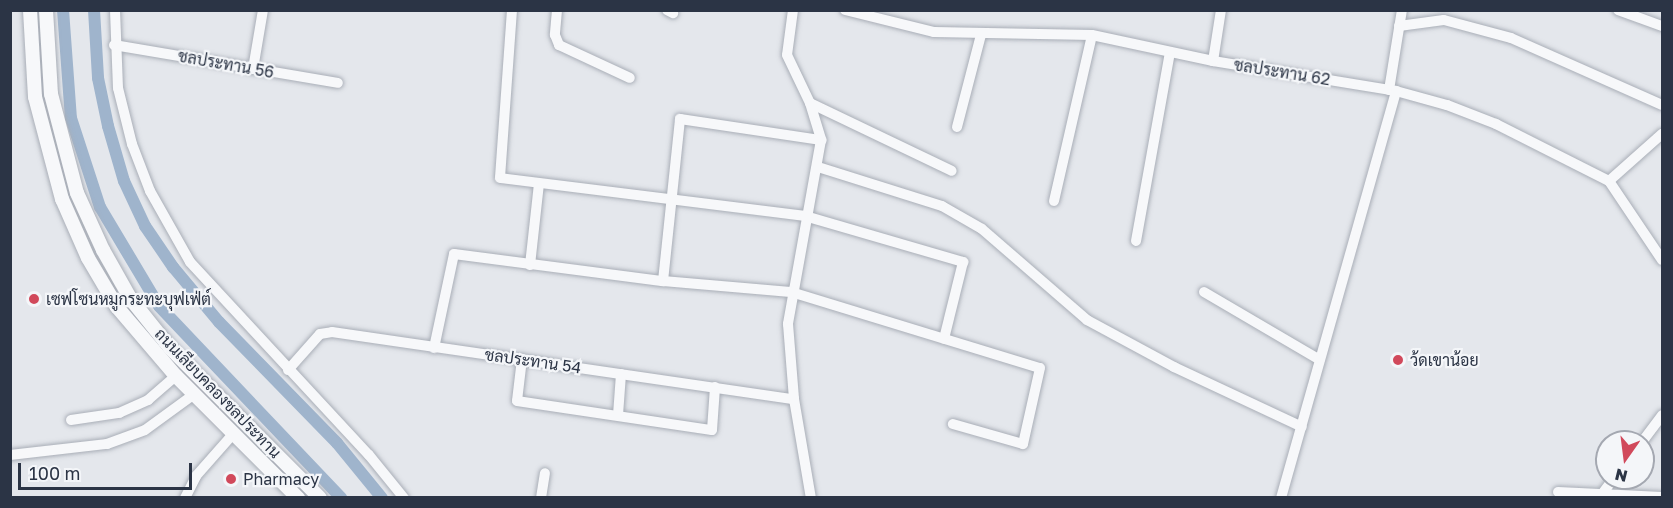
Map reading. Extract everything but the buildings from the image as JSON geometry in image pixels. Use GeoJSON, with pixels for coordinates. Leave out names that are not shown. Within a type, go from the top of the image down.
{"type":"FeatureCollection","features":[{"type":"Feature","properties":{"kind":"street","name":"ถนนเลียบคลองชลประทาน"},"geometry":{"type":"LineString","coordinates":[[30,10],[35,97],[62,199],[88,258],[117,307],[176,376],[298,498]]}},
{"type":"Feature","properties":{"kind":"street","name":"ถนนเลียบคลองชลประทาน"},"geometry":{"type":"LineString","coordinates":[[46,10],[51,94],[78,193],[103,250],[130,298],[170,348],[320,498]]}},
{"type":"Feature","properties":{"kind":"street"},"geometry":{"type":"LineString","coordinates":[[115,10],[114,45],[126,122],[150,191],[190,262],[369,455],[404,498]]}},
{"type":"Feature","properties":{"kind":"street"},"geometry":{"type":"LineString","coordinates":[[253,69],[263,10]]}},
{"type":"Feature","properties":{"kind":"street"},"geometry":{"type":"LineString","coordinates":[[512,10],[500,178],[804,216],[963,262],[944,339]]}},
{"type":"Feature","properties":{"kind":"street"},"geometry":{"type":"LineString","coordinates":[[557,10],[555,35],[560,45],[630,78]]}},
{"type":"Feature","properties":{"kind":"street"},"geometry":{"type":"LineString","coordinates":[[794,10],[787,55],[810,103],[820,140],[818,167],[804,216],[788,324],[794,399],[811,498]]}},
{"type":"Feature","properties":{"kind":"street"},"geometry":{"type":"LineString","coordinates":[[1213,61],[1221,10]]}},
{"type":"Feature","properties":{"kind":"street"},"geometry":{"type":"LineString","coordinates":[[1281,498],[1393,90],[1402,10]]}},
{"type":"Feature","properties":{"kind":"street"},"geometry":{"type":"LineString","coordinates":[[1618,10],[1662,26]]}},
{"type":"Feature","properties":{"kind":"street","name":"ชลประทาน 62"},"geometry":{"type":"LineString","coordinates":[[850,11],[934,32],[981,35],[1092,35],[1213,61],[1393,90],[1496,124],[1609,181],[1662,260]]}},
{"type":"Feature","properties":{"kind":"street"},"geometry":{"type":"LineString","coordinates":[[1399,26],[1444,20],[1511,39],[1662,105]]}},
{"type":"Feature","properties":{"kind":"street"},"geometry":{"type":"LineString","coordinates":[[957,128],[981,35]]}},
{"type":"Feature","properties":{"kind":"street"},"geometry":{"type":"LineString","coordinates":[[1054,201],[1092,35]]}},
{"type":"Feature","properties":{"kind":"street","name":"ชลประทาน 56"},"geometry":{"type":"LineString","coordinates":[[114,45],[338,83]]}},
{"type":"Feature","properties":{"kind":"street"},"geometry":{"type":"LineString","coordinates":[[1136,241],[1170,52]]}},
{"type":"Feature","properties":{"kind":"street"},"geometry":{"type":"LineString","coordinates":[[810,103],[952,171]]}},
{"type":"Feature","properties":{"kind":"street"},"geometry":{"type":"LineString","coordinates":[[663,281],[680,119],[820,140]]}},
{"type":"Feature","properties":{"kind":"street"},"geometry":{"type":"LineString","coordinates":[[1609,181],[1662,134]]}},
{"type":"Feature","properties":{"kind":"street"},"geometry":{"type":"LineString","coordinates":[[818,167],[942,206],[982,229],[1086,320],[1174,367],[1302,427]]}},
{"type":"Feature","properties":{"kind":"street"},"geometry":{"type":"LineString","coordinates":[[530,265],[539,184]]}},
{"type":"Feature","properties":{"kind":"street"},"geometry":{"type":"LineString","coordinates":[[434,348],[454,254],[663,281],[791,292],[1040,369],[1021,445],[953,424]]}},
{"type":"Feature","properties":{"kind":"street"},"geometry":{"type":"LineString","coordinates":[[1204,292],[1320,360]]}},
{"type":"Feature","properties":{"kind":"street","name":"ชลประทาน 54"},"geometry":{"type":"LineString","coordinates":[[288,370],[326,333],[794,399]]}},
{"type":"Feature","properties":{"kind":"street"},"geometry":{"type":"LineString","coordinates":[[522,359],[517,401],[712,430],[714,387]]}},
{"type":"Feature","properties":{"kind":"street"},"geometry":{"type":"LineString","coordinates":[[618,416],[621,374]]}},
{"type":"Feature","properties":{"kind":"street"},"geometry":{"type":"LineString","coordinates":[[71,420],[119,413],[148,400],[176,376]]}},
{"type":"Feature","properties":{"kind":"street"},"geometry":{"type":"LineString","coordinates":[[10,455],[108,444],[145,430],[193,395]]}},
{"type":"Feature","properties":{"kind":"street"},"geometry":{"type":"LineString","coordinates":[[1651,430],[1662,415]]}},
{"type":"Feature","properties":{"kind":"street"},"geometry":{"type":"LineString","coordinates":[[185,498],[196,476],[233,434]]}},
{"type":"Feature","properties":{"kind":"street"},"geometry":{"type":"LineString","coordinates":[[541,498],[545,473]]}},
{"type":"Feature","properties":{"kind":"street"},"geometry":{"type":"LineString","coordinates":[[1602,494],[1605,490]]}},
{"type":"Feature","properties":{"kind":"street"},"geometry":{"type":"LineString","coordinates":[[1558,492],[1662,497]]}},
{"type":"Feature","properties":{"kind":"waterway"},"geometry":{"type":"LineString","coordinates":[[63,10],[71,118],[100,207],[159,306],[341,498]]}},
{"type":"Feature","properties":{"kind":"waterway"},"geometry":{"type":"LineString","coordinates":[[94,10],[98,78],[108,126],[124,181],[145,226],[173,267],[219,322],[337,443],[382,498]]}},
{"type":"Feature","properties":{"kind":"place","name":"เซฟโซนหมูกระทะบุฟเฟ่ต์"},"geometry":{"type":"Point","coordinates":[34,299]}},
{"type":"Feature","properties":{"kind":"place","name":"ว้ดเขาน้อย"},"geometry":{"type":"Point","coordinates":[1398,360]}},
{"type":"Feature","properties":{"kind":"place","name":"Pharmacy"},"geometry":{"type":"Point","coordinates":[231,479]}}]}
